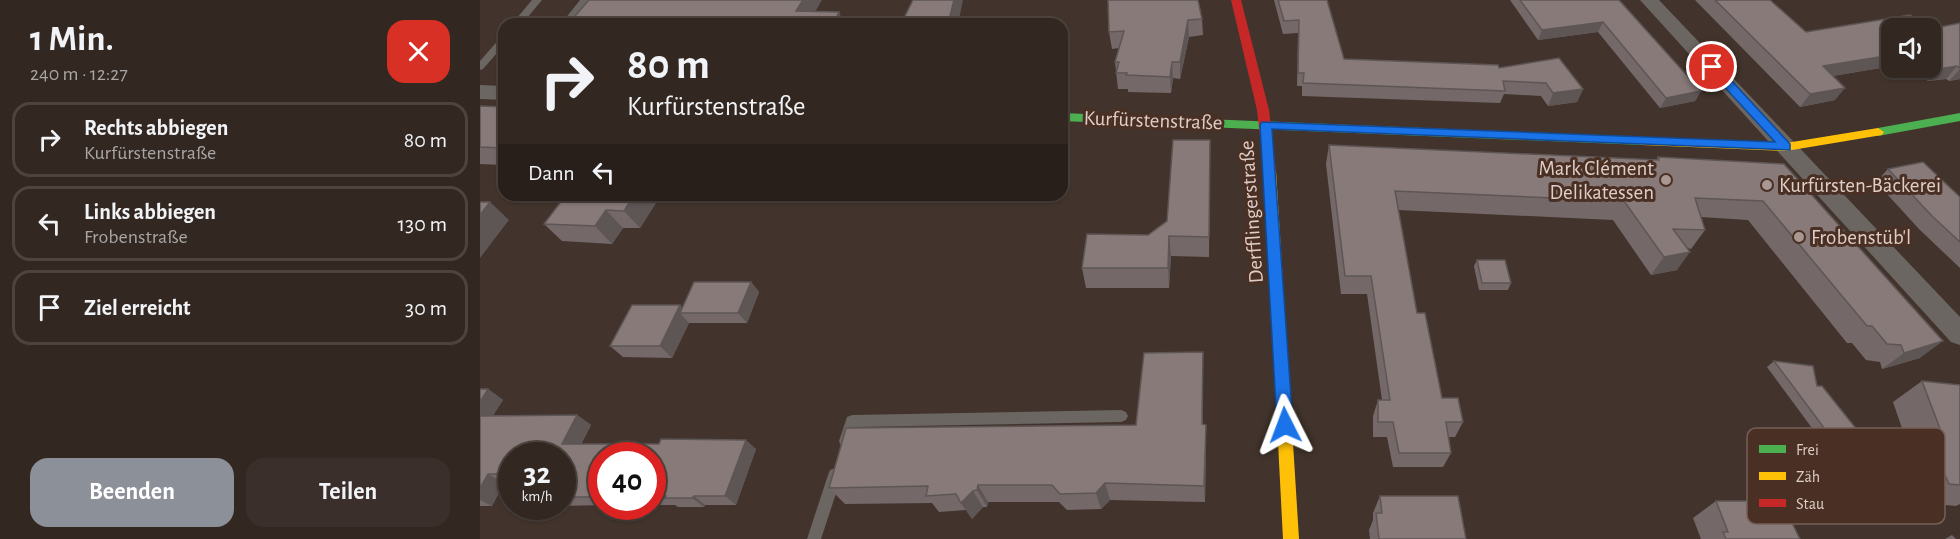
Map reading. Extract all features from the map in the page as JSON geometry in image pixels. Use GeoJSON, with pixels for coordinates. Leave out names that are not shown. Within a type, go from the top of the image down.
{"type":"FeatureCollection","features":[{"type":"Feature","properties":{"kind":"street","name":"Derfflingerstraße"},"geometry":{"type":"LineString","coordinates":[[1236,0],[1266,125],[1291,539]]}},
{"type":"Feature","properties":{"kind":"street"},"geometry":{"type":"LineString","coordinates":[[1649,0],[1960,334]]}},
{"type":"Feature","properties":{"kind":"street"},"geometry":{"type":"LineString","coordinates":[[480,92],[498,93]]}},
{"type":"Feature","properties":{"kind":"street","name":"Kurfürstenstraße"},"geometry":{"type":"LineString","coordinates":[[1068,117],[1786,147],[1832,141],[1960,117]]}},
{"type":"Feature","properties":{"kind":"lane"},"geometry":{"type":"LineString","coordinates":[[522,18],[537,0]]}},
{"type":"Feature","properties":{"kind":"lane"},"geometry":{"type":"LineString","coordinates":[[571,18],[585,0]]}},
{"type":"Feature","properties":{"kind":"lane"},"geometry":{"type":"LineString","coordinates":[[480,68],[498,46]]}},
{"type":"Feature","properties":{"kind":"lane"},"geometry":{"type":"LineString","coordinates":[[814,539],[852,421],[1121,416]]}},
{"type":"Feature","properties":{"kind":"building"},"geometry":{"type":"Polygon","coordinates":[[[589,0],[803,0],[796,11],[839,12],[836,18],[573,18],[589,0]]]}},
{"type":"Feature","properties":{"kind":"building"},"geometry":{"type":"Polygon","coordinates":[[[913,0],[954,0],[950,18],[904,18],[913,0]]]}},
{"type":"Feature","properties":{"kind":"building"},"geometry":{"type":"Polygon","coordinates":[[[1108,0],[1198,0],[1202,19],[1188,20],[1180,62],[1172,62],[1170,77],[1116,73],[1119,62],[1115,62],[1124,31],[1109,32],[1108,0]]]}},
{"type":"Feature","properties":{"kind":"building"},"geometry":{"type":"Polygon","coordinates":[[[1278,0],[1327,0],[1344,59],[1498,65],[1499,68],[1559,58],[1583,89],[1553,93],[1546,83],[1503,81],[1505,91],[1303,83],[1304,73],[1298,73],[1299,20],[1284,21],[1278,0]]]}},
{"type":"Feature","properties":{"kind":"building"},"geometry":{"type":"Polygon","coordinates":[[[1520,0],[1619,0],[1701,91],[1666,98],[1603,22],[1542,30],[1520,0]]]}},
{"type":"Feature","properties":{"kind":"building"},"geometry":{"type":"Polygon","coordinates":[[[1715,0],[1770,0],[1806,32],[1881,20],[1881,57],[1823,66],[1845,88],[1810,94],[1715,0]]]}},
{"type":"Feature","properties":{"kind":"building"},"geometry":{"type":"Polygon","coordinates":[[[1910,15],[1914,18],[1892,18],[1910,15]]]}},
{"type":"Feature","properties":{"kind":"building"},"geometry":{"type":"Polygon","coordinates":[[[1960,23],[1960,68],[1957,66],[1941,69],[1941,27],[1960,23]]]}},
{"type":"Feature","properties":{"kind":"building"},"geometry":{"type":"Polygon","coordinates":[[[480,106],[498,107],[498,148],[480,147],[480,106]]]}},
{"type":"Feature","properties":{"kind":"building"},"geometry":{"type":"Polygon","coordinates":[[[1173,140],[1210,140],[1209,237],[1169,236],[1168,268],[1082,268],[1087,234],[1148,235],[1167,221],[1173,140]]]}},
{"type":"Feature","properties":{"kind":"building"},"geometry":{"type":"Polygon","coordinates":[[[1329,145],[1784,164],[1943,341],[1904,353],[1901,345],[1887,344],[1872,326],[1867,326],[1763,201],[1695,198],[1705,230],[1673,229],[1690,252],[1664,257],[1624,201],[1395,191],[1417,313],[1425,313],[1442,398],[1458,398],[1463,422],[1446,422],[1451,453],[1399,453],[1393,422],[1378,422],[1378,400],[1390,400],[1371,276],[1345,276],[1329,145]]]}},
{"type":"Feature","properties":{"kind":"building"},"geometry":{"type":"Polygon","coordinates":[[[1923,162],[1960,197],[1960,242],[1888,169],[1923,162]]]}},
{"type":"Feature","properties":{"kind":"building"},"geometry":{"type":"Polygon","coordinates":[[[561,201],[630,201],[624,211],[606,210],[595,226],[544,224],[561,201]]]}},
{"type":"Feature","properties":{"kind":"building"},"geometry":{"type":"Polygon","coordinates":[[[480,202],[490,202],[480,215],[480,202]]]}},
{"type":"Feature","properties":{"kind":"building"},"geometry":{"type":"Polygon","coordinates":[[[1477,260],[1505,260],[1511,283],[1482,283],[1477,260]]]}},
{"type":"Feature","properties":{"kind":"building"},"geometry":{"type":"Polygon","coordinates":[[[694,282],[751,282],[738,313],[680,313],[694,282]]]}},
{"type":"Feature","properties":{"kind":"building"},"geometry":{"type":"Polygon","coordinates":[[[632,305],[680,305],[660,346],[610,346],[632,305]]]}},
{"type":"Feature","properties":{"kind":"building"},"geometry":{"type":"Polygon","coordinates":[[[1203,352],[1202,424],[1206,425],[1204,486],[1105,483],[1096,493],[1060,494],[1052,485],[978,485],[977,490],[961,503],[956,494],[926,496],[928,486],[829,488],[846,428],[1136,425],[1144,353],[1203,352]]]}},
{"type":"Feature","properties":{"kind":"building"},"geometry":{"type":"Polygon","coordinates":[[[1774,361],[1813,366],[1817,386],[1822,386],[1856,428],[1824,428],[1774,361]]]}},
{"type":"Feature","properties":{"kind":"building"},"geometry":{"type":"Polygon","coordinates":[[[1922,381],[1960,385],[1960,485],[1949,484],[1945,475],[1945,428],[1940,428],[1922,381]]]}},
{"type":"Feature","properties":{"kind":"building"},"geometry":{"type":"Polygon","coordinates":[[[480,389],[488,389],[480,402],[480,389]]]}},
{"type":"Feature","properties":{"kind":"building"},"geometry":{"type":"Polygon","coordinates":[[[577,415],[563,442],[498,442],[498,474],[488,474],[480,488],[480,416],[577,415]]]}},
{"type":"Feature","properties":{"kind":"building"},"geometry":{"type":"Polygon","coordinates":[[[661,439],[746,440],[725,496],[694,496],[692,498],[666,498],[666,442],[660,442],[661,439]]]}},
{"type":"Feature","properties":{"kind":"building"},"geometry":{"type":"Polygon","coordinates":[[[576,444],[588,444],[588,497],[576,497],[576,444]]]}},
{"type":"Feature","properties":{"kind":"building"},"geometry":{"type":"Polygon","coordinates":[[[1380,496],[1458,496],[1466,539],[1379,539],[1376,513],[1382,513],[1380,496]]]}},
{"type":"Feature","properties":{"kind":"building"},"geometry":{"type":"Polygon","coordinates":[[[1716,501],[1747,501],[1747,524],[1792,524],[1800,539],[1726,539],[1723,532],[1728,532],[1716,501]]]}},
{"type":"Feature","properties":{"kind":"traffic: fast"},"geometry":{"type":"LineString","coordinates":[[1068,117],[1642,141]]}},
{"type":"Feature","properties":{"kind":"traffic: fast"},"geometry":{"type":"LineString","coordinates":[[1878,132],[1960,117]]}},
{"type":"Feature","properties":{"kind":"traffic: slow"},"geometry":{"type":"LineString","coordinates":[[1642,141],[1786,147],[1878,132]]}},
{"type":"Feature","properties":{"kind":"traffic: slow"},"geometry":{"type":"LineString","coordinates":[[1270,171],[1291,539]]}},
{"type":"Feature","properties":{"kind":"traffic: jam"},"geometry":{"type":"LineString","coordinates":[[1236,0],[1263,110],[1270,171]]}},
{"type":"Feature","properties":{"kind":"place","name":"Mark Clément Delikatessen"},"geometry":{"type":"Point","coordinates":[1666,180]}},
{"type":"Feature","properties":{"kind":"place","name":"Kurfürsten-Bäckerei"},"geometry":{"type":"Point","coordinates":[1767,185]}},
{"type":"Feature","properties":{"kind":"place","name":"Frobenstüb'l"},"geometry":{"type":"Point","coordinates":[1799,237]}},
{"type":"Feature","properties":{"kind":"route"},"geometry":{"type":"LineString","coordinates":[[1285,425],[1266,125],[1786,147],[1712,67]]}}]}
